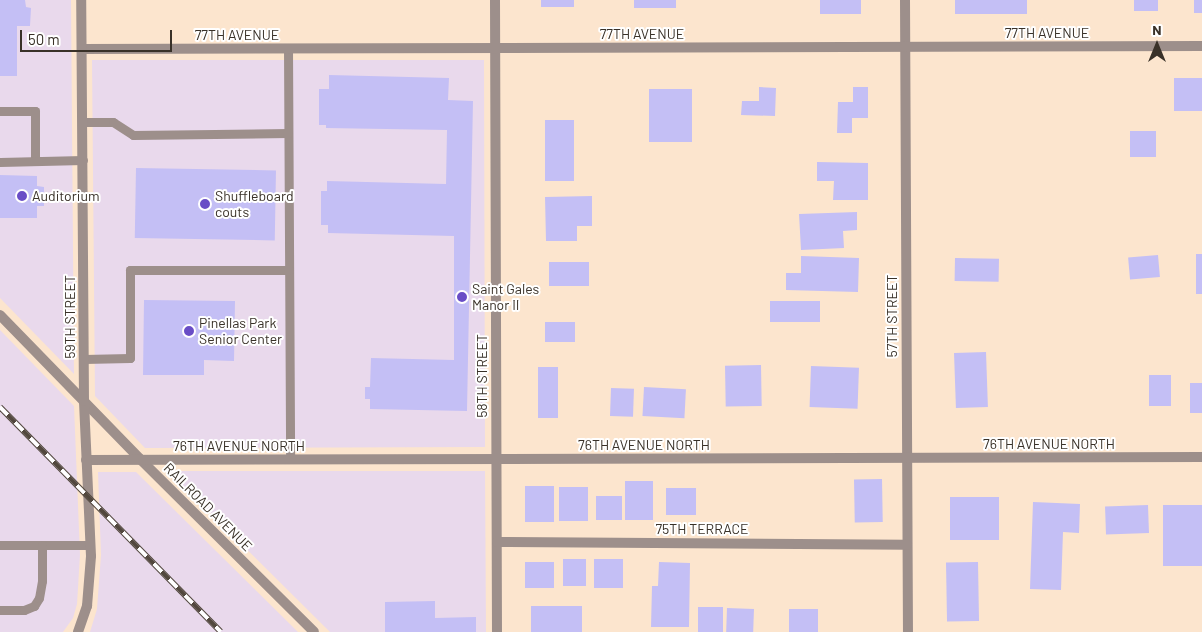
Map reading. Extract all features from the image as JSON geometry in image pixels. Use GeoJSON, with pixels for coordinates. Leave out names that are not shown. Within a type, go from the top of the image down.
{"type":"FeatureCollection","features":[{"type":"Feature","properties":{"kind":"street","name":"59TH STREET"},"geometry":{"type":"LineString","coordinates":[[78,632],[87,606],[90,545],[84,401],[81,0]]}},
{"type":"Feature","properties":{"kind":"street","name":"58TH STREET"},"geometry":{"type":"LineString","coordinates":[[495,0],[497,632]]}},
{"type":"Feature","properties":{"kind":"street","name":"57TH STREET"},"geometry":{"type":"LineString","coordinates":[[905,0],[908,632]]}},
{"type":"Feature","properties":{"kind":"street","name":"77TH AVENUE"},"geometry":{"type":"LineString","coordinates":[[82,48],[1202,46]]}},
{"type":"Feature","properties":{"kind":"street","name":"RAILROAD AVENUE"},"geometry":{"type":"LineString","coordinates":[[0,314],[140,459],[314,632]]}},
{"type":"Feature","properties":{"kind":"street","name":"76TH AVENUE NORTH"},"geometry":{"type":"LineString","coordinates":[[86,460],[1202,457]]}},
{"type":"Feature","properties":{"kind":"street","name":"75TH TERRACE"},"geometry":{"type":"LineString","coordinates":[[497,542],[907,545]]}},
{"type":"Feature","properties":{"kind":"lane"},"geometry":{"type":"LineString","coordinates":[[288,48],[290,459]]}},
{"type":"Feature","properties":{"kind":"lane"},"geometry":{"type":"LineString","coordinates":[[0,111],[35,111],[35,161]]}},
{"type":"Feature","properties":{"kind":"lane"},"geometry":{"type":"LineString","coordinates":[[82,122],[113,122],[134,135],[288,133]]}},
{"type":"Feature","properties":{"kind":"lane"},"geometry":{"type":"LineString","coordinates":[[0,162],[82,160]]}},
{"type":"Feature","properties":{"kind":"lane"},"geometry":{"type":"LineString","coordinates":[[84,359],[130,358],[130,270],[289,270]]}},
{"type":"Feature","properties":{"kind":"lane"},"geometry":{"type":"LineString","coordinates":[[0,545],[90,545]]}},
{"type":"Feature","properties":{"kind":"lane"},"geometry":{"type":"LineString","coordinates":[[0,610],[24,610],[34,606],[39,598],[42,581],[42,545]]}},
{"type":"Feature","properties":{"kind":"shaded area"},"geometry":{"type":"Polygon","coordinates":[[[0,0],[71,0],[74,374],[0,298],[0,0]]]}},
{"type":"Feature","properties":{"kind":"shaded area"},"geometry":{"type":"Polygon","coordinates":[[[92,60],[484,60],[485,447],[145,448],[95,396],[92,60]]]}},
{"type":"Feature","properties":{"kind":"shaded area"},"geometry":{"type":"Polygon","coordinates":[[[0,330],[74,406],[80,555],[77,604],[73,618],[63,632],[0,632],[0,330]]]}},
{"type":"Feature","properties":{"kind":"shaded area"},"geometry":{"type":"Polygon","coordinates":[[[168,471],[485,471],[486,632],[330,632],[168,471]]]}},
{"type":"Feature","properties":{"kind":"shaded area"},"geometry":{"type":"Polygon","coordinates":[[[98,472],[136,472],[298,632],[90,632],[97,609],[101,555],[98,472]]]}},
{"type":"Feature","properties":{"kind":"building"},"geometry":{"type":"Polygon","coordinates":[[[0,0],[25,0],[26,7],[31,8],[30,26],[17,26],[17,76],[0,76],[0,0]]]}},
{"type":"Feature","properties":{"kind":"building"},"geometry":{"type":"Polygon","coordinates":[[[541,0],[574,0],[574,7],[541,7],[541,0]]]}},
{"type":"Feature","properties":{"kind":"building"},"geometry":{"type":"Polygon","coordinates":[[[634,0],[676,0],[676,8],[634,8],[634,0]]]}},
{"type":"Feature","properties":{"kind":"building"},"geometry":{"type":"Polygon","coordinates":[[[820,0],[861,0],[861,14],[820,14],[820,0]]]}},
{"type":"Feature","properties":{"kind":"building"},"geometry":{"type":"Polygon","coordinates":[[[955,0],[1027,0],[1027,14],[955,14],[955,0]]]}},
{"type":"Feature","properties":{"kind":"building"},"geometry":{"type":"Polygon","coordinates":[[[1134,0],[1158,0],[1158,11],[1134,11],[1134,0]]]}},
{"type":"Feature","properties":{"kind":"building"},"geometry":{"type":"Polygon","coordinates":[[[1194,0],[1202,0],[1202,13],[1194,13],[1194,0]]]}},
{"type":"Feature","properties":{"kind":"building","name":"Saint Gales Manor II"},"geometry":{"type":"Polygon","coordinates":[[[329,75],[449,78],[448,100],[473,101],[467,411],[370,409],[370,399],[365,399],[365,387],[370,387],[371,358],[454,360],[454,236],[328,233],[328,225],[321,225],[321,191],[327,191],[327,181],[446,184],[447,130],[326,128],[326,125],[319,125],[319,89],[329,89],[329,75]]]}},
{"type":"Feature","properties":{"kind":"building"},"geometry":{"type":"Polygon","coordinates":[[[1174,78],[1202,78],[1202,111],[1174,111],[1174,78]]]}},
{"type":"Feature","properties":{"kind":"building"},"geometry":{"type":"Polygon","coordinates":[[[759,87],[776,88],[775,116],[741,115],[742,101],[759,101],[759,87]]]}},
{"type":"Feature","properties":{"kind":"building"},"geometry":{"type":"Polygon","coordinates":[[[853,87],[868,87],[868,118],[852,118],[852,133],[837,133],[838,102],[853,102],[853,87]]]}},
{"type":"Feature","properties":{"kind":"building"},"geometry":{"type":"Polygon","coordinates":[[[649,89],[692,89],[692,142],[649,142],[649,89]]]}},
{"type":"Feature","properties":{"kind":"building"},"geometry":{"type":"Polygon","coordinates":[[[545,120],[574,120],[574,181],[545,181],[545,120]]]}},
{"type":"Feature","properties":{"kind":"building"},"geometry":{"type":"Polygon","coordinates":[[[1130,131],[1156,131],[1156,157],[1130,157],[1130,131]]]}},
{"type":"Feature","properties":{"kind":"building"},"geometry":{"type":"Polygon","coordinates":[[[817,162],[868,163],[868,200],[833,200],[834,181],[817,181],[817,162]]]}},
{"type":"Feature","properties":{"kind":"building","name":"Shuffleboard couts"},"geometry":{"type":"Polygon","coordinates":[[[136,168],[276,170],[275,240],[135,238],[136,168]]]}},
{"type":"Feature","properties":{"kind":"building","name":"Auditorium"},"geometry":{"type":"Polygon","coordinates":[[[0,175],[37,176],[37,186],[44,187],[44,206],[37,206],[37,218],[0,218],[0,175]]]}},
{"type":"Feature","properties":{"kind":"building"},"geometry":{"type":"Polygon","coordinates":[[[592,196],[592,226],[577,226],[577,241],[546,241],[545,197],[592,196]]]}},
{"type":"Feature","properties":{"kind":"building"},"geometry":{"type":"Polygon","coordinates":[[[857,212],[857,230],[843,231],[844,248],[801,250],[799,214],[857,212]]]}},
{"type":"Feature","properties":{"kind":"building"},"geometry":{"type":"Polygon","coordinates":[[[1196,254],[1202,254],[1202,294],[1196,294],[1196,254]]]}},
{"type":"Feature","properties":{"kind":"building"},"geometry":{"type":"Polygon","coordinates":[[[1158,255],[1160,277],[1130,280],[1128,258],[1158,255]]]}},
{"type":"Feature","properties":{"kind":"building"},"geometry":{"type":"Polygon","coordinates":[[[801,256],[859,258],[858,292],[786,290],[786,273],[801,273],[801,256]]]}},
{"type":"Feature","properties":{"kind":"building"},"geometry":{"type":"Polygon","coordinates":[[[955,258],[999,259],[999,282],[955,281],[955,258]]]}},
{"type":"Feature","properties":{"kind":"building"},"geometry":{"type":"Polygon","coordinates":[[[549,262],[589,262],[589,286],[549,286],[549,262]]]}},
{"type":"Feature","properties":{"kind":"building","name":"Pinellas Park Senior Center"},"geometry":{"type":"Polygon","coordinates":[[[144,300],[235,301],[234,361],[204,360],[204,375],[143,375],[144,300]]]}},
{"type":"Feature","properties":{"kind":"building"},"geometry":{"type":"Polygon","coordinates":[[[770,301],[820,301],[820,322],[770,322],[770,301]]]}},
{"type":"Feature","properties":{"kind":"building"},"geometry":{"type":"Polygon","coordinates":[[[545,322],[575,322],[575,342],[545,342],[545,322]]]}},
{"type":"Feature","properties":{"kind":"building"},"geometry":{"type":"Polygon","coordinates":[[[986,352],[988,407],[956,408],[954,353],[986,352]]]}},
{"type":"Feature","properties":{"kind":"building"},"geometry":{"type":"Polygon","coordinates":[[[761,365],[762,406],[726,407],[725,366],[761,365]]]}},
{"type":"Feature","properties":{"kind":"building"},"geometry":{"type":"Polygon","coordinates":[[[811,366],[859,368],[858,409],[810,407],[811,366]]]}},
{"type":"Feature","properties":{"kind":"building"},"geometry":{"type":"Polygon","coordinates":[[[538,367],[558,367],[558,418],[538,418],[538,367]]]}},
{"type":"Feature","properties":{"kind":"building"},"geometry":{"type":"Polygon","coordinates":[[[1149,375],[1171,375],[1171,406],[1149,406],[1149,375]]]}},
{"type":"Feature","properties":{"kind":"building"},"geometry":{"type":"Polygon","coordinates":[[[1190,383],[1202,383],[1202,413],[1190,413],[1190,383]]]}},
{"type":"Feature","properties":{"kind":"building"},"geometry":{"type":"Polygon","coordinates":[[[644,387],[686,389],[684,418],[642,416],[644,387]]]}},
{"type":"Feature","properties":{"kind":"building"},"geometry":{"type":"Polygon","coordinates":[[[611,388],[634,389],[633,417],[610,416],[611,388]]]}},
{"type":"Feature","properties":{"kind":"building"},"geometry":{"type":"Polygon","coordinates":[[[854,479],[882,479],[883,522],[855,522],[854,479]]]}},
{"type":"Feature","properties":{"kind":"building"},"geometry":{"type":"Polygon","coordinates":[[[625,481],[653,481],[653,520],[625,520],[625,481]]]}},
{"type":"Feature","properties":{"kind":"building"},"geometry":{"type":"Polygon","coordinates":[[[525,486],[554,486],[554,522],[525,522],[525,486]]]}},
{"type":"Feature","properties":{"kind":"building"},"geometry":{"type":"Polygon","coordinates":[[[559,487],[588,487],[588,521],[559,521],[559,487]]]}},
{"type":"Feature","properties":{"kind":"building"},"geometry":{"type":"Polygon","coordinates":[[[666,488],[696,488],[696,515],[666,515],[666,488]]]}},
{"type":"Feature","properties":{"kind":"building"},"geometry":{"type":"Polygon","coordinates":[[[596,496],[622,496],[622,520],[596,520],[596,496]]]}},
{"type":"Feature","properties":{"kind":"building"},"geometry":{"type":"Polygon","coordinates":[[[950,497],[999,497],[999,540],[950,540],[950,497]]]}},
{"type":"Feature","properties":{"kind":"building"},"geometry":{"type":"Polygon","coordinates":[[[1033,502],[1080,504],[1079,533],[1063,532],[1061,590],[1030,589],[1033,502]]]}},
{"type":"Feature","properties":{"kind":"building"},"geometry":{"type":"Polygon","coordinates":[[[1148,505],[1149,533],[1106,534],[1105,507],[1148,505]]]}},
{"type":"Feature","properties":{"kind":"building"},"geometry":{"type":"Polygon","coordinates":[[[1163,505],[1202,505],[1202,566],[1163,566],[1163,505]]]}},
{"type":"Feature","properties":{"kind":"building"},"geometry":{"type":"Polygon","coordinates":[[[563,559],[586,559],[586,586],[563,586],[563,559]]]}},
{"type":"Feature","properties":{"kind":"building"},"geometry":{"type":"Polygon","coordinates":[[[594,559],[623,559],[623,588],[594,588],[594,559]]]}},
{"type":"Feature","properties":{"kind":"building"},"geometry":{"type":"Polygon","coordinates":[[[525,562],[554,562],[554,588],[525,588],[525,562]]]}},
{"type":"Feature","properties":{"kind":"building"},"geometry":{"type":"Polygon","coordinates":[[[659,562],[690,563],[689,627],[651,627],[652,586],[658,586],[659,562]]]}},
{"type":"Feature","properties":{"kind":"building"},"geometry":{"type":"Polygon","coordinates":[[[978,562],[979,621],[947,622],[946,563],[978,562]]]}},
{"type":"Feature","properties":{"kind":"building"},"geometry":{"type":"Polygon","coordinates":[[[435,601],[435,618],[476,617],[476,632],[385,632],[385,602],[435,601]]]}},
{"type":"Feature","properties":{"kind":"building"},"geometry":{"type":"Polygon","coordinates":[[[531,606],[582,606],[582,632],[531,632],[531,606]]]}},
{"type":"Feature","properties":{"kind":"building"},"geometry":{"type":"Polygon","coordinates":[[[698,607],[723,607],[723,632],[698,632],[698,607]]]}},
{"type":"Feature","properties":{"kind":"building"},"geometry":{"type":"Polygon","coordinates":[[[727,608],[754,609],[753,632],[726,632],[727,608]]]}},
{"type":"Feature","properties":{"kind":"building"},"geometry":{"type":"Polygon","coordinates":[[[789,609],[818,609],[818,632],[789,632],[789,609]]]}},
{"type":"Feature","properties":{"kind":"railway"},"geometry":{"type":"LineString","coordinates":[[0,407],[221,632]]}},
{"type":"Feature","properties":{"kind":"place","name":"Auditorium"},"geometry":{"type":"Point","coordinates":[22,196]}},
{"type":"Feature","properties":{"kind":"place","name":"Shuffleboard couts"},"geometry":{"type":"Point","coordinates":[205,204]}},
{"type":"Feature","properties":{"kind":"place","name":"Saint Gales Manor II"},"geometry":{"type":"Point","coordinates":[462,297]}},
{"type":"Feature","properties":{"kind":"place","name":"Pinellas Park Senior Center"},"geometry":{"type":"Point","coordinates":[189,331]}}]}
